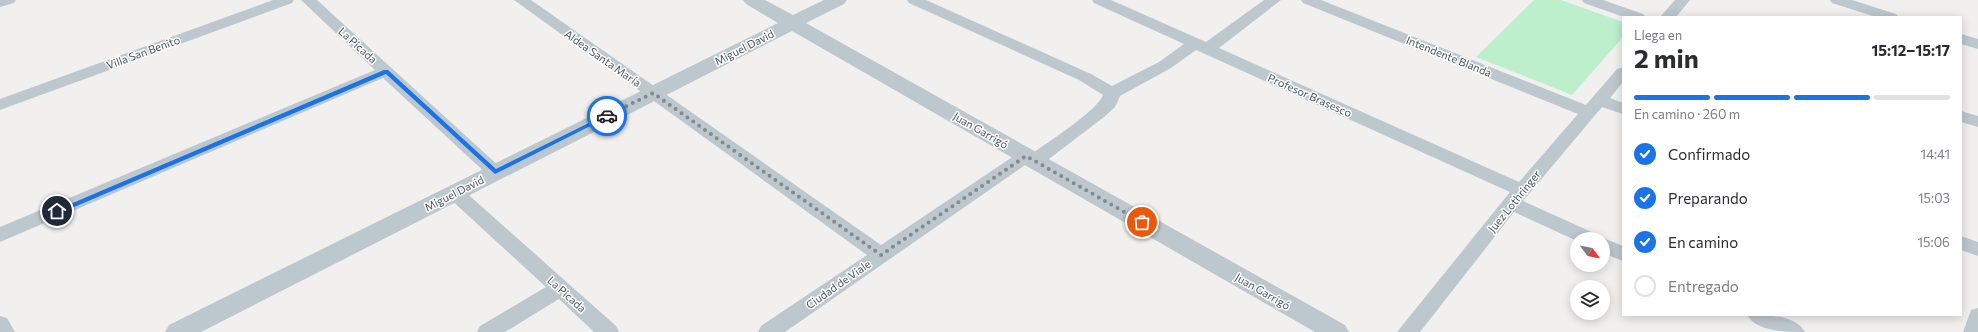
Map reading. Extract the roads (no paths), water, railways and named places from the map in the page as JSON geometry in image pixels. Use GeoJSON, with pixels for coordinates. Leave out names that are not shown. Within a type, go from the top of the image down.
{"type":"FeatureCollection","features":[{"type":"Feature","properties":{"kind":"street"},"geometry":{"type":"LineString","coordinates":[[0,3],[9,0]]}},
{"type":"Feature","properties":{"kind":"street","name":"Villa San Benito"},"geometry":{"type":"LineString","coordinates":[[0,105],[287,0]]}},
{"type":"Feature","properties":{"kind":"street","name":"La Picada"},"geometry":{"type":"LineString","coordinates":[[308,0],[495,172]]}},
{"type":"Feature","properties":{"kind":"street","name":"Aldea Santa María"},"geometry":{"type":"LineString","coordinates":[[521,0],[881,255]]}},
{"type":"Feature","properties":{"kind":"street","name":"Juan Garrigó"},"geometry":{"type":"LineString","coordinates":[[752,0],[1336,332]]}},
{"type":"Feature","properties":{"kind":"street","name":"Miguel David"},"geometry":{"type":"LineString","coordinates":[[178,332],[838,0]]}},
{"type":"Feature","properties":{"kind":"street"},"geometry":{"type":"LineString","coordinates":[[914,0],[1073,71],[1112,93],[1200,46],[1274,0]]}},
{"type":"Feature","properties":{"kind":"street","name":"Profesor Brasesco"},"geometry":{"type":"LineString","coordinates":[[1098,0],[1200,46],[1517,197],[1577,232]]}},
{"type":"Feature","properties":{"kind":"street","name":"Intendente Blanda"},"geometry":{"type":"LineString","coordinates":[[1308,0],[1595,106],[1622,109]]}},
{"type":"Feature","properties":{"kind":"street"},"geometry":{"type":"LineString","coordinates":[[1589,0],[1635,16]]}},
{"type":"Feature","properties":{"kind":"street"},"geometry":{"type":"LineString","coordinates":[[1670,16],[1682,0]]}},
{"type":"Feature","properties":{"kind":"street"},"geometry":{"type":"LineString","coordinates":[[1837,0],[1888,16]]}},
{"type":"Feature","properties":{"kind":"street"},"geometry":{"type":"LineString","coordinates":[[1962,39],[1978,44]]}},
{"type":"Feature","properties":{"kind":"street"},"geometry":{"type":"LineString","coordinates":[[0,235],[386,72]]}},
{"type":"Feature","properties":{"kind":"street","name":"Juez Lothringer"},"geometry":{"type":"LineString","coordinates":[[1408,332],[1517,197],[1622,73]]}},
{"type":"Feature","properties":{"kind":"street","name":"Ciudad de Viale"},"geometry":{"type":"LineString","coordinates":[[769,332],[881,255],[1098,113],[1109,103],[1112,93]]}},
{"type":"Feature","properties":{"kind":"street"},"geometry":{"type":"LineString","coordinates":[[1962,116],[1978,122]]}},
{"type":"Feature","properties":{"kind":"street","name":"La Picada"},"geometry":{"type":"LineString","coordinates":[[455,192],[608,332]]}},
{"type":"Feature","properties":{"kind":"street"},"geometry":{"type":"LineString","coordinates":[[1962,243],[1978,249]]}},
{"type":"Feature","properties":{"kind":"street"},"geometry":{"type":"LineString","coordinates":[[1610,248],[1622,254]]}},
{"type":"Feature","properties":{"kind":"street"},"geometry":{"type":"LineString","coordinates":[[488,332],[561,288]]}},
{"type":"Feature","properties":{"kind":"street"},"geometry":{"type":"LineString","coordinates":[[1759,316],[1794,332]]}},
{"type":"Feature","properties":{"kind":"street"},"geometry":{"type":"LineString","coordinates":[[1974,332],[1978,316]]}},
{"type":"Feature","properties":{"kind":"street"},"geometry":{"type":"LineString","coordinates":[[0,324],[4,332]]}}]}
